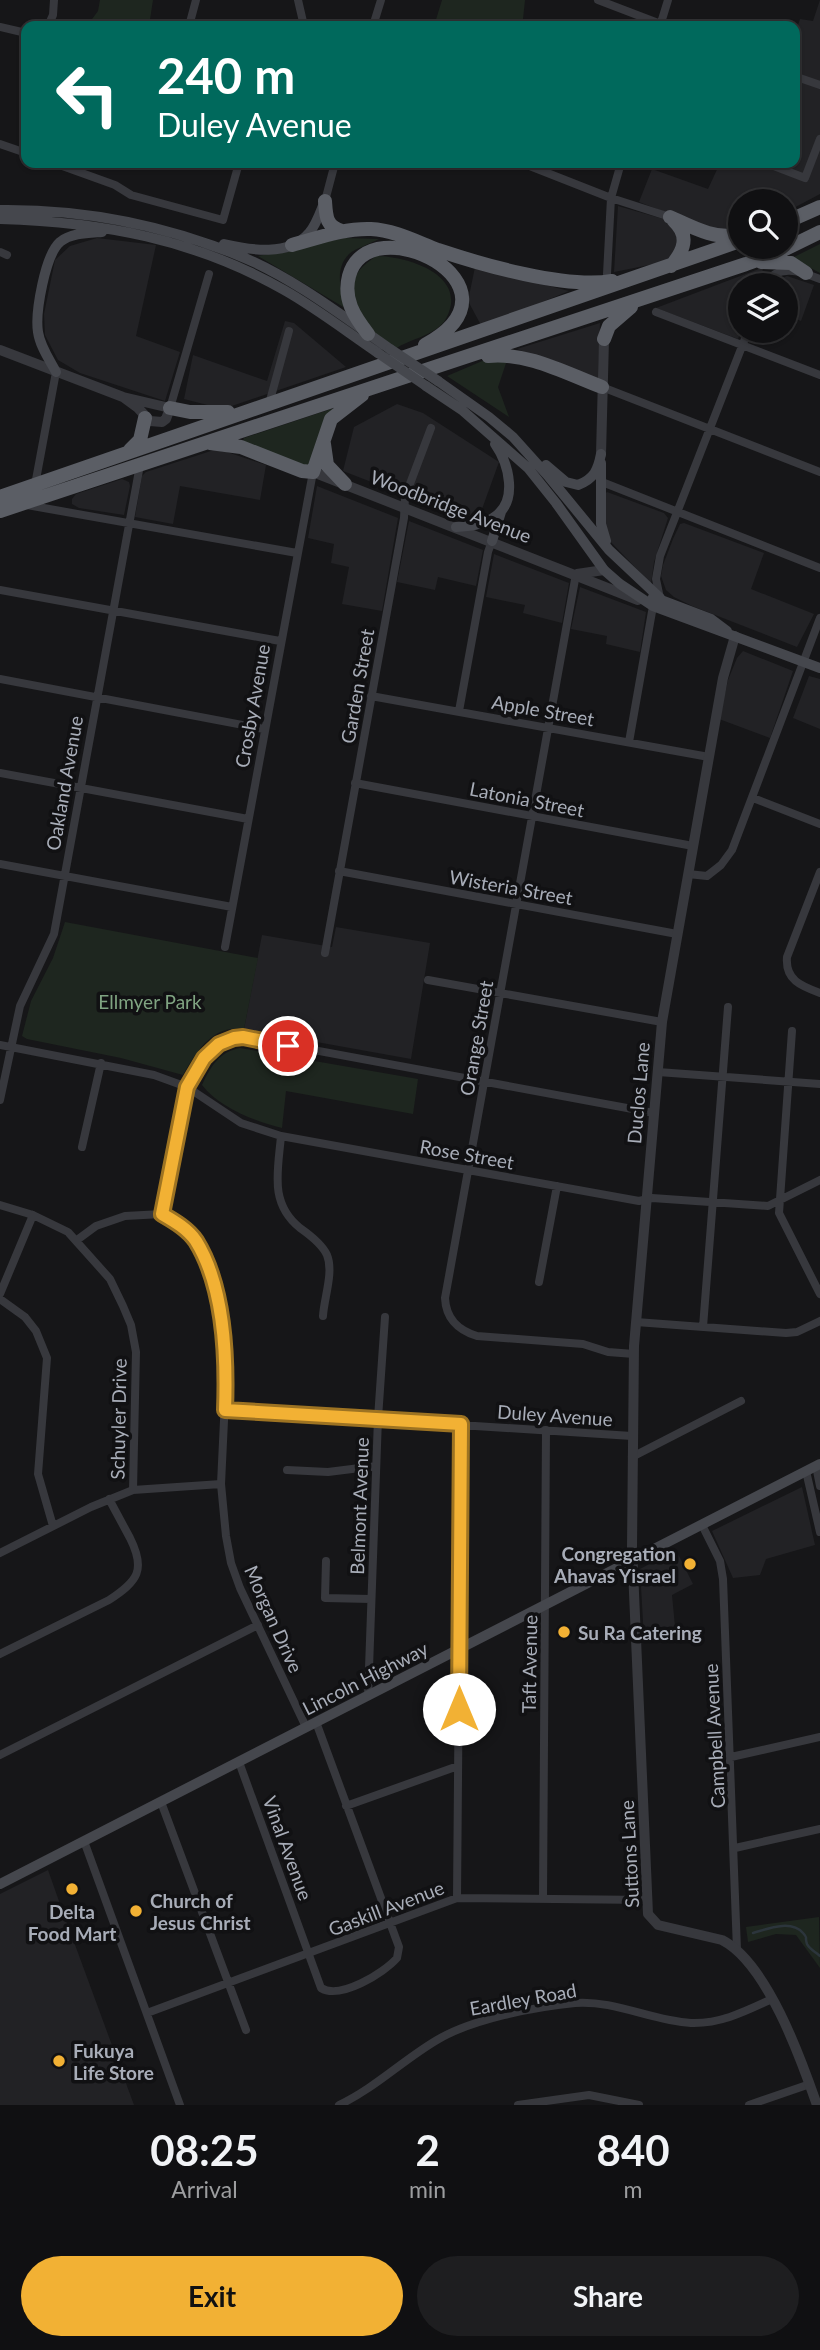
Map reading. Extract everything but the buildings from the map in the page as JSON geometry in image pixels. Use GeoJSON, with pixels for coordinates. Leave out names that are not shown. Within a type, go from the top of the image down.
{"type":"FeatureCollection","features":[{"type":"Feature","properties":{"kind":"highway"},"geometry":{"type":"LineString","coordinates":[[325,201],[328,222],[334,229],[342,231]]}},
{"type":"Feature","properties":{"kind":"highway"},"geometry":{"type":"LineString","coordinates":[[798,217],[820,207]]}},
{"type":"Feature","properties":{"kind":"highway"},"geometry":{"type":"LineString","coordinates":[[670,217],[700,231],[717,236],[728,236]]}},
{"type":"Feature","properties":{"kind":"highway"},"geometry":{"type":"LineString","coordinates":[[670,217],[680,227],[684,240],[682,252],[671,266]]}},
{"type":"Feature","properties":{"kind":"highway"},"geometry":{"type":"LineString","coordinates":[[292,246],[342,231],[372,229],[396,234],[462,258],[515,272],[583,283],[600,283],[651,273]]}},
{"type":"Feature","properties":{"kind":"highway"},"geometry":{"type":"LineString","coordinates":[[0,511],[746,264],[820,232]]}},
{"type":"Feature","properties":{"kind":"highway"},"geometry":{"type":"LineString","coordinates":[[392,355],[728,246]]}},
{"type":"Feature","properties":{"kind":"highway"},"geometry":{"type":"LineString","coordinates":[[0,496],[247,412],[438,338],[455,323],[461,310],[460,286],[449,270],[395,247],[377,248],[363,255],[350,270],[347,290],[354,316],[368,334]]}},
{"type":"Feature","properties":{"kind":"highway"},"geometry":{"type":"LineString","coordinates":[[746,264],[791,263],[806,273]]}},
{"type":"Feature","properties":{"kind":"highway"},"geometry":{"type":"LineString","coordinates":[[604,339],[615,318],[653,294]]}},
{"type":"Feature","properties":{"kind":"highway"},"geometry":{"type":"LineString","coordinates":[[463,359],[507,354],[521,356],[602,387]]}},
{"type":"Feature","properties":{"kind":"highway"},"geometry":{"type":"LineString","coordinates":[[201,443],[241,447],[302,471],[313,472],[331,419],[376,386]]}},
{"type":"Feature","properties":{"kind":"highway"},"geometry":{"type":"LineString","coordinates":[[170,408],[208,413],[247,412]]}},
{"type":"Feature","properties":{"kind":"highway"},"geometry":{"type":"LineString","coordinates":[[129,452],[139,440],[145,418]]}},
{"type":"Feature","properties":{"kind":"highway"},"geometry":{"type":"LineString","coordinates":[[323,439],[327,465],[345,484]]}},
{"type":"Feature","properties":{"kind":"main road"},"geometry":{"type":"LineString","coordinates":[[0,211],[40,210],[91,215],[251,250],[270,250],[292,246],[309,233],[325,201]]}},
{"type":"Feature","properties":{"kind":"main road"},"geometry":{"type":"LineString","coordinates":[[0,219],[69,223],[138,233],[216,257],[285,290],[484,427],[528,468],[604,570],[615,574],[657,602]]}},
{"type":"Feature","properties":{"kind":"main road"},"geometry":{"type":"LineString","coordinates":[[56,372],[39,340],[36,317],[50,256],[56,247],[71,236],[86,233],[138,233]]}},
{"type":"Feature","properties":{"kind":"main road"},"geometry":{"type":"LineString","coordinates":[[180,236],[241,256],[282,277],[368,334],[392,355],[439,381],[489,417],[566,482],[581,485],[593,476],[598,469],[601,454]]}},
{"type":"Feature","properties":{"kind":"main road"},"geometry":{"type":"LineString","coordinates":[[484,427],[503,455],[508,470],[509,487],[492,541]]}},
{"type":"Feature","properties":{"kind":"main road"},"geometry":{"type":"LineString","coordinates":[[513,437],[657,602]]}},
{"type":"Feature","properties":{"kind":"main road"},"geometry":{"type":"LineString","coordinates":[[601,454],[601,524],[609,550]]}},
{"type":"Feature","properties":{"kind":"main road"},"geometry":{"type":"LineString","coordinates":[[456,527],[485,522],[502,512]]}},
{"type":"Feature","properties":{"kind":"main road","name":"Woodbridge Avenue"},"geometry":{"type":"LineString","coordinates":[[657,602],[711,619],[735,636],[820,668]]}},
{"type":"Feature","properties":{"kind":"main road","name":"Lincoln Highway"},"geometry":{"type":"LineString","coordinates":[[0,1884],[814,1467]]}},
{"type":"Feature","properties":{"kind":"street"},"geometry":{"type":"LineString","coordinates":[[50,21],[54,0]]}},
{"type":"Feature","properties":{"kind":"street"},"geometry":{"type":"LineString","coordinates":[[190,21],[196,0]]}},
{"type":"Feature","properties":{"kind":"street"},"geometry":{"type":"LineString","coordinates":[[298,0],[303,21]]}},
{"type":"Feature","properties":{"kind":"street"},"geometry":{"type":"LineString","coordinates":[[374,21],[380,0]]}},
{"type":"Feature","properties":{"kind":"street"},"geometry":{"type":"LineString","coordinates":[[598,0],[650,21]]}},
{"type":"Feature","properties":{"kind":"street"},"geometry":{"type":"LineString","coordinates":[[663,21],[667,0]]}},
{"type":"Feature","properties":{"kind":"street"},"geometry":{"type":"LineString","coordinates":[[0,27],[21,33]]}},
{"type":"Feature","properties":{"kind":"street"},"geometry":{"type":"LineString","coordinates":[[800,78],[820,85]]}},
{"type":"Feature","properties":{"kind":"street"},"geometry":{"type":"LineString","coordinates":[[779,168],[804,178],[820,139]]}},
{"type":"Feature","properties":{"kind":"street"},"geometry":{"type":"LineString","coordinates":[[0,144],[21,151]]}},
{"type":"Feature","properties":{"kind":"street"},"geometry":{"type":"LineString","coordinates":[[68,168],[115,185],[131,195],[223,220],[238,168]]}},
{"type":"Feature","properties":{"kind":"street"},"geometry":{"type":"LineString","coordinates":[[325,201],[334,168]]}},
{"type":"Feature","properties":{"kind":"street"},"geometry":{"type":"LineString","coordinates":[[535,168],[611,198],[670,217]]}},
{"type":"Feature","properties":{"kind":"street"},"geometry":{"type":"LineString","coordinates":[[607,274],[611,198],[620,168]]}},
{"type":"Feature","properties":{"kind":"street"},"geometry":{"type":"LineString","coordinates":[[776,273],[806,273],[820,279]]}},
{"type":"Feature","properties":{"kind":"street"},"geometry":{"type":"LineString","coordinates":[[123,397],[138,408],[145,418],[157,423],[166,419],[209,274]]}},
{"type":"Feature","properties":{"kind":"street"},"geometry":{"type":"LineString","coordinates":[[656,312],[820,375]]}},
{"type":"Feature","properties":{"kind":"street"},"geometry":{"type":"LineString","coordinates":[[269,404],[289,331]]}},
{"type":"Feature","properties":{"kind":"street"},"geometry":{"type":"LineString","coordinates":[[601,454],[604,339]]}},
{"type":"Feature","properties":{"kind":"street"},"geometry":{"type":"LineString","coordinates":[[629,742],[657,602],[656,569],[743,345]]}},
{"type":"Feature","properties":{"kind":"street"},"geometry":{"type":"LineString","coordinates":[[0,350],[123,397],[170,408]]}},
{"type":"Feature","properties":{"kind":"street"},"geometry":{"type":"LineString","coordinates":[[34,485],[56,372]]}},
{"type":"Feature","properties":{"kind":"street"},"geometry":{"type":"LineString","coordinates":[[602,387],[820,472]]}},
{"type":"Feature","properties":{"kind":"street","name":"Garden Street"},"geometry":{"type":"LineString","coordinates":[[325,953],[405,497],[431,428]]}},
{"type":"Feature","properties":{"kind":"street","name":"Oakland Avenue"},"geometry":{"type":"LineString","coordinates":[[0,1100],[20,1006],[54,934],[139,465]]}},
{"type":"Feature","properties":{"kind":"street","name":"Woodbridge Avenue"},"geometry":{"type":"LineString","coordinates":[[313,472],[576,574],[657,602]]}},
{"type":"Feature","properties":{"kind":"street","name":"Crosby Avenue"},"geometry":{"type":"LineString","coordinates":[[225,947],[313,472]]}},
{"type":"Feature","properties":{"kind":"street"},"geometry":{"type":"LineString","coordinates":[[602,482],[820,568]]}},
{"type":"Feature","properties":{"kind":"street"},"geometry":{"type":"LineString","coordinates":[[19,504],[297,553]]}},
{"type":"Feature","properties":{"kind":"street"},"geometry":{"type":"LineString","coordinates":[[460,711],[492,541]]}},
{"type":"Feature","properties":{"kind":"street","name":"Woodbridge Avenue"},"geometry":{"type":"LineString","coordinates":[[576,574],[604,570]]}},
{"type":"Feature","properties":{"kind":"street","name":"Orange Street"},"geometry":{"type":"LineString","coordinates":[[576,574],[445,1298],[453,1323],[477,1336],[583,1345],[608,1352],[634,1354]]}},
{"type":"Feature","properties":{"kind":"street"},"geometry":{"type":"LineString","coordinates":[[0,590],[280,640]]}},
{"type":"Feature","properties":{"kind":"street"},"geometry":{"type":"LineString","coordinates":[[688,874],[707,876],[721,865],[732,849],[820,618]]}},
{"type":"Feature","properties":{"kind":"street","name":"Duclos Lane"},"geometry":{"type":"LineString","coordinates":[[633,1560],[634,1354],[662,1023],[723,678],[735,636]]}},
{"type":"Feature","properties":{"kind":"street"},"geometry":{"type":"LineString","coordinates":[[0,678],[264,729]]}},
{"type":"Feature","properties":{"kind":"street","name":"Apple Street"},"geometry":{"type":"LineString","coordinates":[[372,696],[709,757]]}},
{"type":"Feature","properties":{"kind":"street"},"geometry":{"type":"LineString","coordinates":[[0,773],[248,819]]}},
{"type":"Feature","properties":{"kind":"street","name":"Latonia Street"},"geometry":{"type":"LineString","coordinates":[[355,783],[693,846]]}},
{"type":"Feature","properties":{"kind":"street"},"geometry":{"type":"LineString","coordinates":[[753,798],[820,824]]}},
{"type":"Feature","properties":{"kind":"street"},"geometry":{"type":"LineString","coordinates":[[0,864],[232,907]]}},
{"type":"Feature","properties":{"kind":"street","name":"Wisteria Street"},"geometry":{"type":"LineString","coordinates":[[339,871],[677,934]]}},
{"type":"Feature","properties":{"kind":"street"},"geometry":{"type":"LineString","coordinates":[[820,872],[787,957],[786,966],[795,982],[820,993]]}},
{"type":"Feature","properties":{"kind":"street"},"geometry":{"type":"LineString","coordinates":[[428,980],[662,1023]]}},
{"type":"Feature","properties":{"kind":"street"},"geometry":{"type":"LineString","coordinates":[[704,1327],[728,1007]]}},
{"type":"Feature","properties":{"kind":"street"},"geometry":{"type":"LineString","coordinates":[[793,1031],[779,1213],[820,1294]]}},
{"type":"Feature","properties":{"kind":"street"},"geometry":{"type":"LineString","coordinates":[[77,1240],[96,1226],[125,1216],[162,1214],[187,1087],[212,1049],[226,1040],[243,1037],[654,1113]]}},
{"type":"Feature","properties":{"kind":"street","name":"Rose Street"},"geometry":{"type":"LineString","coordinates":[[0,1045],[154,1075],[187,1087],[241,1123],[281,1136],[639,1201],[646,1199],[766,1206],[779,1201]]}},
{"type":"Feature","properties":{"kind":"street"},"geometry":{"type":"LineString","coordinates":[[82,1147],[101,1063]]}},
{"type":"Feature","properties":{"kind":"street"},"geometry":{"type":"LineString","coordinates":[[658,1072],[820,1084]]}},
{"type":"Feature","properties":{"kind":"street"},"geometry":{"type":"LineString","coordinates":[[281,1136],[277,1177],[281,1204],[288,1217],[315,1240],[327,1255],[328,1272],[323,1316]]}},
{"type":"Feature","properties":{"kind":"street"},"geometry":{"type":"LineString","coordinates":[[779,1201],[820,1180]]}},
{"type":"Feature","properties":{"kind":"street"},"geometry":{"type":"LineString","coordinates":[[539,1282],[557,1186]]}},
{"type":"Feature","properties":{"kind":"street","name":"Schuyler Drive"},"geometry":{"type":"LineString","coordinates":[[0,1205],[33,1215],[68,1232],[110,1279],[131,1325],[136,1352],[133,1490]]}},
{"type":"Feature","properties":{"kind":"street","name":"Morgan Drive"},"geometry":{"type":"LineString","coordinates":[[162,1214],[196,1241],[211,1280],[226,1345],[221,1484],[231,1563],[258,1625],[311,1725],[346,1806],[389,1924]]}},
{"type":"Feature","properties":{"kind":"street"},"geometry":{"type":"LineString","coordinates":[[33,1215],[0,1297],[25,1317],[36,1331],[47,1358],[38,1474],[53,1526]]}},
{"type":"Feature","properties":{"kind":"street","name":"Belmont Avenue"},"geometry":{"type":"LineString","coordinates":[[368,1696],[378,1418],[385,1317]]}},
{"type":"Feature","properties":{"kind":"street"},"geometry":{"type":"LineString","coordinates":[[636,1322],[791,1333],[820,1321]]}},
{"type":"Feature","properties":{"kind":"street"},"geometry":{"type":"LineString","coordinates":[[632,1457],[741,1401]]}},
{"type":"Feature","properties":{"kind":"street","name":"Duley Avenue"},"geometry":{"type":"LineString","coordinates":[[225,1410],[632,1436]]}},
{"type":"Feature","properties":{"kind":"street"},"geometry":{"type":"LineString","coordinates":[[457,1898],[461,1424]]}},
{"type":"Feature","properties":{"kind":"street","name":"Taft Avenue"},"geometry":{"type":"LineString","coordinates":[[543,1899],[546,1430]]}},
{"type":"Feature","properties":{"kind":"street"},"geometry":{"type":"LineString","coordinates":[[287,1470],[328,1472],[376,1466]]}},
{"type":"Feature","properties":{"kind":"street"},"geometry":{"type":"LineString","coordinates":[[814,1467],[820,1486]]}},
{"type":"Feature","properties":{"kind":"street"},"geometry":{"type":"LineString","coordinates":[[814,1467],[820,1532]]}},
{"type":"Feature","properties":{"kind":"street"},"geometry":{"type":"LineString","coordinates":[[0,1553],[109,1499],[133,1490],[221,1484]]}},
{"type":"Feature","properties":{"kind":"street"},"geometry":{"type":"LineString","coordinates":[[0,1654],[109,1600],[125,1590],[135,1578],[140,1566],[138,1554],[109,1499]]}},
{"type":"Feature","properties":{"kind":"street","name":"Campbell Avenue"},"geometry":{"type":"LineString","coordinates":[[702,1525],[723,1570],[737,1950]]}},
{"type":"Feature","properties":{"kind":"street","name":"Suttons Lane"},"geometry":{"type":"LineString","coordinates":[[633,1560],[648,1914],[658,1925],[722,1940],[737,1950],[761,1978],[772,1999],[817,2105]]}},
{"type":"Feature","properties":{"kind":"street"},"geometry":{"type":"LineString","coordinates":[[326,1561],[325,1598],[371,1599]]}},
{"type":"Feature","properties":{"kind":"street"},"geometry":{"type":"LineString","coordinates":[[0,1755],[258,1625]]}},
{"type":"Feature","properties":{"kind":"street"},"geometry":{"type":"LineString","coordinates":[[731,1757],[820,1737]]}},
{"type":"Feature","properties":{"kind":"street","name":"Vinal Avenue"},"geometry":{"type":"LineString","coordinates":[[239,1762],[323,1990],[337,1990],[364,1982],[397,1958],[399,1947],[389,1924]]}},
{"type":"Feature","properties":{"kind":"street"},"geometry":{"type":"LineString","coordinates":[[346,1806],[458,1766]]}},
{"type":"Feature","properties":{"kind":"street"},"geometry":{"type":"LineString","coordinates":[[161,1801],[246,2030]]}},
{"type":"Feature","properties":{"kind":"street"},"geometry":{"type":"LineString","coordinates":[[735,1848],[820,1829]]}},
{"type":"Feature","properties":{"kind":"street"},"geometry":{"type":"LineString","coordinates":[[84,1841],[180,2105]]}},
{"type":"Feature","properties":{"kind":"street","name":"Gaskill Avenue"},"geometry":{"type":"LineString","coordinates":[[147,2013],[457,1898],[648,1900]]}},
{"type":"Feature","properties":{"kind":"street","name":"Eardley Road"},"geometry":{"type":"LineString","coordinates":[[339,2105],[377,2083],[435,2041],[463,2026],[485,2020],[558,2006],[595,2003],[692,2023],[735,2016],[772,1999]]}},
{"type":"Feature","properties":{"kind":"street"},"geometry":{"type":"LineString","coordinates":[[749,2105],[810,2084]]}},
{"type":"Feature","properties":{"kind":"street"},"geometry":{"type":"LineString","coordinates":[[518,2105],[589,2095],[639,2105]]}},
{"type":"Feature","properties":{"kind":"shaded area"},"geometry":{"type":"Polygon","coordinates":[[[820,0],[820,194],[798,206],[798,189],[728,189],[728,230],[711,230],[639,202],[652,169],[708,189],[718,168],[800,168],[800,19],[813,21],[820,0]]]}},
{"type":"Feature","properties":{"kind":"shaded area"},"geometry":{"type":"Polygon","coordinates":[[[618,206],[667,220],[678,236],[678,249],[664,262],[614,272],[618,206]]]}},
{"type":"Feature","properties":{"kind":"shaded area"},"geometry":{"type":"Polygon","coordinates":[[[97,238],[156,245],[136,336],[180,352],[165,401],[80,373],[58,360],[45,335],[44,314],[55,260],[70,246],[97,238]]]}},
{"type":"Feature","properties":{"kind":"shaded area"},"geometry":{"type":"Polygon","coordinates":[[[475,267],[569,291],[482,327],[468,301],[475,267]]]}},
{"type":"Feature","properties":{"kind":"shaded area"},"geometry":{"type":"Polygon","coordinates":[[[764,267],[762,273],[748,273],[764,267]]]}},
{"type":"Feature","properties":{"kind":"shaded area"},"geometry":{"type":"Polygon","coordinates":[[[798,280],[814,285],[801,321],[798,320],[798,280]]]}},
{"type":"Feature","properties":{"kind":"shaded area"},"geometry":{"type":"Polygon","coordinates":[[[728,281],[728,335],[656,308],[728,281]]]}},
{"type":"Feature","properties":{"kind":"shaded area"},"geometry":{"type":"Polygon","coordinates":[[[285,321],[294,323],[346,367],[223,409],[184,399],[193,355],[267,381],[285,321]]]}},
{"type":"Feature","properties":{"kind":"shaded area"},"geometry":{"type":"Polygon","coordinates":[[[600,323],[598,380],[517,349],[600,323]]]}},
{"type":"Feature","properties":{"kind":"shaded area"},"geometry":{"type":"Polygon","coordinates":[[[397,404],[423,413],[499,462],[477,523],[343,471],[354,427],[397,404]]]}},
{"type":"Feature","properties":{"kind":"shaded area"},"geometry":{"type":"Polygon","coordinates":[[[214,450],[266,465],[260,500],[180,486],[173,524],[135,517],[142,476],[146,472],[214,450]]]}},
{"type":"Feature","properties":{"kind":"shaded area"},"geometry":{"type":"Polygon","coordinates":[[[122,479],[129,482],[130,486],[124,515],[79,508],[72,504],[76,494],[122,479]]]}},
{"type":"Feature","properties":{"kind":"shaded area"},"geometry":{"type":"Polygon","coordinates":[[[317,486],[398,518],[382,611],[342,604],[349,567],[331,563],[334,544],[308,538],[317,486]]]}},
{"type":"Feature","properties":{"kind":"shaded area"},"geometry":{"type":"Polygon","coordinates":[[[607,492],[664,513],[668,518],[654,562],[651,584],[608,539],[605,531],[604,495],[607,492]]]}},
{"type":"Feature","properties":{"kind":"shaded area"},"geometry":{"type":"Polygon","coordinates":[[[409,521],[483,550],[476,586],[438,577],[435,590],[397,582],[409,521]]]}},
{"type":"Feature","properties":{"kind":"shaded area"},"geometry":{"type":"Polygon","coordinates":[[[684,523],[764,553],[751,589],[814,614],[797,647],[692,606],[666,590],[661,576],[663,565],[680,524],[684,523]]]}},
{"type":"Feature","properties":{"kind":"shaded area"},"geometry":{"type":"Polygon","coordinates":[[[494,554],[569,583],[562,623],[523,613],[525,605],[486,597],[494,554]]]}},
{"type":"Feature","properties":{"kind":"shaded area"},"geometry":{"type":"Polygon","coordinates":[[[580,587],[646,612],[640,652],[606,644],[607,636],[571,629],[580,587]]]}},
{"type":"Feature","properties":{"kind":"shaded area"},"geometry":{"type":"Polygon","coordinates":[[[743,651],[793,671],[770,738],[719,719],[728,680],[737,658],[743,651]]]}},
{"type":"Feature","properties":{"kind":"shaded area"},"geometry":{"type":"Polygon","coordinates":[[[809,676],[820,679],[820,729],[793,718],[809,676]]]}},
{"type":"Feature","properties":{"kind":"shaded area"},"geometry":{"type":"Polygon","coordinates":[[[336,927],[430,943],[411,1059],[244,1029],[262,935],[332,947],[336,927]]]}},
{"type":"Feature","properties":{"kind":"shaded area"},"geometry":{"type":"Polygon","coordinates":[[[802,1487],[815,1545],[766,1559],[760,1575],[733,1578],[712,1531],[802,1487]]]}},
{"type":"Feature","properties":{"kind":"shaded area"},"geometry":{"type":"Polygon","coordinates":[[[676,1550],[693,1584],[672,1595],[676,1637],[644,1639],[640,1569],[676,1550]]]}},
{"type":"Feature","properties":{"kind":"shaded area"},"geometry":{"type":"Polygon","coordinates":[[[48,1870],[134,2105],[0,2105],[0,1894],[48,1870]]]}},
{"type":"Feature","properties":{"kind":"green space"},"geometry":{"type":"Polygon","coordinates":[[[100,0],[153,0],[150,21],[91,21],[98,11],[100,0]]]}},
{"type":"Feature","properties":{"kind":"green space"},"geometry":{"type":"Polygon","coordinates":[[[442,0],[525,0],[523,19],[529,21],[436,21],[442,0]]]}},
{"type":"Feature","properties":{"kind":"green space"},"geometry":{"type":"Polygon","coordinates":[[[345,238],[379,239],[349,254],[341,266],[340,280],[345,308],[258,256],[345,238]]]}},
{"type":"Feature","properties":{"kind":"green space"},"geometry":{"type":"Polygon","coordinates":[[[820,244],[820,273],[794,259],[798,259],[798,255],[820,244]]]}},
{"type":"Feature","properties":{"kind":"green space"},"geometry":{"type":"Polygon","coordinates":[[[376,256],[399,259],[425,267],[445,282],[450,292],[451,306],[442,324],[395,349],[367,326],[359,316],[351,295],[359,271],[376,256]]]}},
{"type":"Feature","properties":{"kind":"green space"},"geometry":{"type":"Polygon","coordinates":[[[487,359],[507,360],[498,387],[509,417],[447,376],[487,359]]]}},
{"type":"Feature","properties":{"kind":"green space"},"geometry":{"type":"Polygon","coordinates":[[[337,407],[310,468],[242,444],[244,438],[337,407]]]}},
{"type":"Feature","properties":{"kind":"green space","name":"Ellmyer Park"},"geometry":{"type":"Polygon","coordinates":[[[65,922],[258,958],[244,1029],[223,1031],[214,1035],[200,1049],[183,1075],[121,1058],[27,1039],[22,1036],[31,1001],[53,958],[65,922]]]}},
{"type":"Feature","properties":{"kind":"green space"},"geometry":{"type":"Polygon","coordinates":[[[240,1048],[418,1079],[413,1114],[286,1091],[282,1128],[249,1118],[227,1107],[202,1085],[216,1061],[226,1053],[240,1048]]]}},
{"type":"Feature","properties":{"kind":"green space"},"geometry":{"type":"Polygon","coordinates":[[[819,1917],[820,1968],[796,1935],[776,1934],[748,1942],[746,1927],[819,1917]]]}},
{"type":"Feature","properties":{"kind":"waterway"},"geometry":{"type":"LineString","coordinates":[[753,1933],[779,1926],[798,1929],[806,1937],[808,1946],[820,1956]]}},
{"type":"Feature","properties":{"kind":"place","name":"Congregation Ahavas Yisrael"},"geometry":{"type":"Point","coordinates":[690,1564]}},
{"type":"Feature","properties":{"kind":"place","name":"Su Ra Catering"},"geometry":{"type":"Point","coordinates":[564,1632]}},
{"type":"Feature","properties":{"kind":"place","name":"Delta Food Mart"},"geometry":{"type":"Point","coordinates":[72,1889]}},
{"type":"Feature","properties":{"kind":"place","name":"Church of Jesus Christ"},"geometry":{"type":"Point","coordinates":[136,1911]}},
{"type":"Feature","properties":{"kind":"place","name":"Fukuya Life Store"},"geometry":{"type":"Point","coordinates":[59,2061]}},
{"type":"Feature","properties":{"kind":"route"},"geometry":{"type":"LineString","coordinates":[[288,1046],[243,1037],[234,1038],[219,1044],[204,1058],[187,1087],[162,1214],[196,1241],[211,1280],[226,1345],[225,1410],[461,1424],[459,1709]]}}]}
